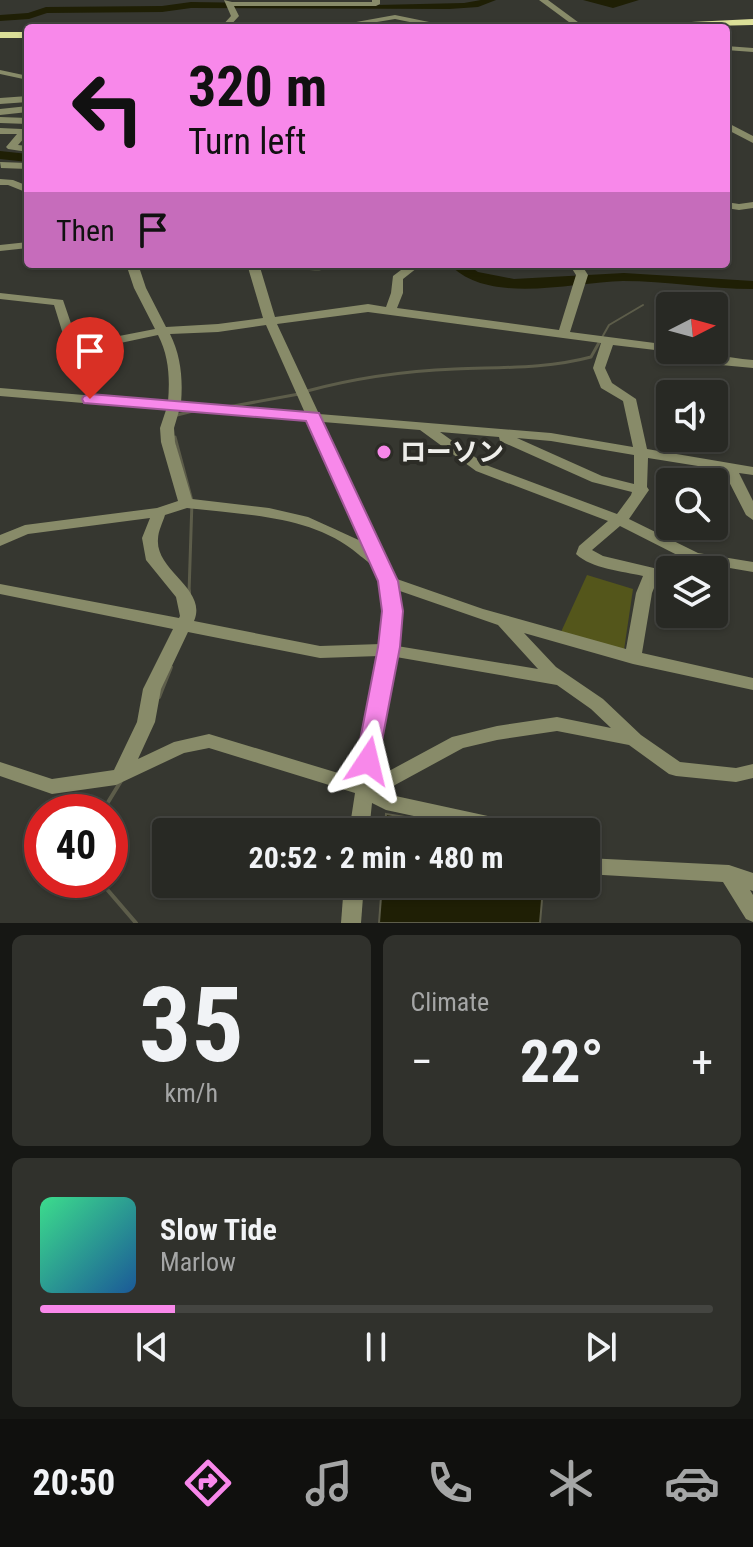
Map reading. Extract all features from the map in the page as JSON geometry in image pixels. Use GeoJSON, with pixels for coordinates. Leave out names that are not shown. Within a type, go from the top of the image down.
{"type":"FeatureCollection","features":[{"type":"Feature","properties":{"kind":"main road"},"geometry":{"type":"LineString","coordinates":[[712,24],[753,22]]}},
{"type":"Feature","properties":{"kind":"main road"},"geometry":{"type":"LineString","coordinates":[[0,35],[24,35]]}},
{"type":"Feature","properties":{"kind":"street"},"geometry":{"type":"LineString","coordinates":[[229,24],[233,21],[231,4],[376,4],[376,0]]}},
{"type":"Feature","properties":{"kind":"street"},"geometry":{"type":"LineString","coordinates":[[543,0],[576,24]]}},
{"type":"Feature","properties":{"kind":"street"},"geometry":{"type":"LineString","coordinates":[[352,24],[395,17],[429,24]]}},
{"type":"Feature","properties":{"kind":"street"},"geometry":{"type":"LineString","coordinates":[[730,48],[753,50]]}},
{"type":"Feature","properties":{"kind":"street"},"geometry":{"type":"LineString","coordinates":[[0,72],[24,77]]}},
{"type":"Feature","properties":{"kind":"street"},"geometry":{"type":"LineString","coordinates":[[0,101],[24,99]]}},
{"type":"Feature","properties":{"kind":"street"},"geometry":{"type":"LineString","coordinates":[[0,112],[24,109]]}},
{"type":"Feature","properties":{"kind":"street"},"geometry":{"type":"LineString","coordinates":[[0,120],[24,126]]}},
{"type":"Feature","properties":{"kind":"street"},"geometry":{"type":"LineString","coordinates":[[0,131],[24,127]]}},
{"type":"Feature","properties":{"kind":"street"},"geometry":{"type":"LineString","coordinates":[[730,127],[753,140]]}},
{"type":"Feature","properties":{"kind":"street"},"geometry":{"type":"LineString","coordinates":[[6,146],[24,130]]}},
{"type":"Feature","properties":{"kind":"street"},"geometry":{"type":"LineString","coordinates":[[1,165],[24,166]]}},
{"type":"Feature","properties":{"kind":"street"},"geometry":{"type":"LineString","coordinates":[[5,182],[24,169]]}},
{"type":"Feature","properties":{"kind":"street"},"geometry":{"type":"LineString","coordinates":[[5,182],[24,189]]}},
{"type":"Feature","properties":{"kind":"street"},"geometry":{"type":"LineString","coordinates":[[730,206],[753,205]]}},
{"type":"Feature","properties":{"kind":"street"},"geometry":{"type":"LineString","coordinates":[[0,248],[24,245]]}},
{"type":"Feature","properties":{"kind":"street"},"geometry":{"type":"LineString","coordinates":[[133,268],[173,359],[176,381],[174,406],[167,428],[168,442],[186,503]]}},
{"type":"Feature","properties":{"kind":"street"},"geometry":{"type":"LineString","coordinates":[[254,268],[270,321],[388,581],[392,611],[388,650],[361,818]]}},
{"type":"Feature","properties":{"kind":"street"},"geometry":{"type":"LineString","coordinates":[[303,268],[340,269]]}},
{"type":"Feature","properties":{"kind":"street"},"geometry":{"type":"LineString","coordinates":[[391,310],[397,293],[397,278],[411,268]]}},
{"type":"Feature","properties":{"kind":"street"},"geometry":{"type":"LineString","coordinates":[[564,333],[579,275]]}},
{"type":"Feature","properties":{"kind":"street"},"geometry":{"type":"LineString","coordinates":[[0,296],[59,302],[73,347],[78,348],[162,331],[368,308],[656,347]]}},
{"type":"Feature","properties":{"kind":"street"},"geometry":{"type":"LineString","coordinates":[[608,342],[599,368],[606,385],[629,399],[640,452],[642,490],[619,520],[604,529],[584,549],[584,554],[652,573],[644,593],[633,658]]}},
{"type":"Feature","properties":{"kind":"street"},"geometry":{"type":"LineString","coordinates":[[728,362],[753,364]]}},
{"type":"Feature","properties":{"kind":"street"},"geometry":{"type":"LineString","coordinates":[[0,392],[491,431],[753,471]]}},
{"type":"Feature","properties":{"kind":"street"},"geometry":{"type":"LineString","coordinates":[[420,424],[481,468],[619,520],[694,557],[753,567]]}},
{"type":"Feature","properties":{"kind":"street"},"geometry":{"type":"LineString","coordinates":[[491,431],[597,479],[642,490]]}},
{"type":"Feature","properties":{"kind":"street"},"geometry":{"type":"LineString","coordinates":[[729,468],[753,515]]}},
{"type":"Feature","properties":{"kind":"street"},"geometry":{"type":"LineString","coordinates":[[0,541],[25,530],[159,512],[186,503],[269,513],[308,522],[352,541],[369,559],[381,565]]}},
{"type":"Feature","properties":{"kind":"street"},"geometry":{"type":"LineString","coordinates":[[121,776],[146,722],[152,689],[188,616],[184,596],[154,560],[150,538],[159,512]]}},
{"type":"Feature","properties":{"kind":"street"},"geometry":{"type":"LineString","coordinates":[[388,581],[503,621],[633,658],[753,684]]}},
{"type":"Feature","properties":{"kind":"street"},"geometry":{"type":"LineString","coordinates":[[0,589],[44,595],[320,652],[388,650],[561,679]]}},
{"type":"Feature","properties":{"kind":"street"},"geometry":{"type":"LineString","coordinates":[[503,621],[561,679],[597,704],[635,740],[676,769],[736,775],[753,771]]}},
{"type":"Feature","properties":{"kind":"street"},"geometry":{"type":"LineString","coordinates":[[364,788],[382,784],[458,742],[497,733],[557,724],[635,740]]}},
{"type":"Feature","properties":{"kind":"street"},"geometry":{"type":"LineString","coordinates":[[0,769],[52,787],[121,776],[180,747],[209,741],[364,788],[386,802],[460,818]]}},
{"type":"Feature","properties":{"kind":"street"},"geometry":{"type":"LineString","coordinates":[[600,867],[729,874],[753,882]]}},
{"type":"Feature","properties":{"kind":"street"},"geometry":{"type":"LineString","coordinates":[[729,874],[753,913]]}},
{"type":"Feature","properties":{"kind":"street"},"geometry":{"type":"LineString","coordinates":[[351,923],[353,898]]}},
{"type":"Feature","properties":{"kind":"shaded area"},"geometry":{"type":"Polygon","coordinates":[[[587,575],[633,589],[624,650],[561,632],[587,575]]]}},
{"type":"Feature","properties":{"kind":"shaded area"},"geometry":{"type":"Polygon","coordinates":[[[386,814],[412,818],[386,818],[386,814]]]}},
{"type":"Feature","properties":{"kind":"shaded area"},"geometry":{"type":"Polygon","coordinates":[[[381,898],[542,900],[540,923],[379,923],[381,898]]]}},
{"type":"Feature","properties":{"kind":"waterway"},"geometry":{"type":"LineString","coordinates":[[0,18],[29,16],[46,10],[162,9],[191,5],[449,7],[491,0]]}},
{"type":"Feature","properties":{"kind":"waterway"},"geometry":{"type":"LineString","coordinates":[[588,0],[613,5],[634,0]]}},
{"type":"Feature","properties":{"kind":"waterway"},"geometry":{"type":"LineString","coordinates":[[0,155],[24,158]]}},
{"type":"Feature","properties":{"kind":"waterway"},"geometry":{"type":"LineString","coordinates":[[462,268],[472,275],[514,284],[624,277],[753,285]]}},
{"type":"Feature","properties":{"kind":"waterway"},"geometry":{"type":"LineString","coordinates":[[600,341],[609,325],[643,305]]}},
{"type":"Feature","properties":{"kind":"waterway"},"geometry":{"type":"LineString","coordinates":[[307,391],[399,373],[540,366],[574,361],[591,357],[601,339]]}},
{"type":"Feature","properties":{"kind":"waterway"},"geometry":{"type":"LineString","coordinates":[[228,407],[299,394]]}},
{"type":"Feature","properties":{"kind":"waterway"},"geometry":{"type":"LineString","coordinates":[[177,415],[193,411]]}},
{"type":"Feature","properties":{"kind":"waterway"},"geometry":{"type":"LineString","coordinates":[[175,437],[192,501],[189,593]]}},
{"type":"Feature","properties":{"kind":"waterway"},"geometry":{"type":"LineString","coordinates":[[159,697],[171,667]]}},
{"type":"Feature","properties":{"kind":"waterway"},"geometry":{"type":"LineString","coordinates":[[113,794],[121,781]]}},
{"type":"Feature","properties":{"kind":"waterway"},"geometry":{"type":"LineString","coordinates":[[114,898],[136,923]]}},
{"type":"Feature","properties":{"kind":"place","name":"ローソン"},"geometry":{"type":"Point","coordinates":[384,452]}},
{"type":"Feature","properties":{"kind":"route"},"geometry":{"type":"LineString","coordinates":[[90,399],[313,417],[388,581],[392,611],[389,647],[368,761]]}}]}
